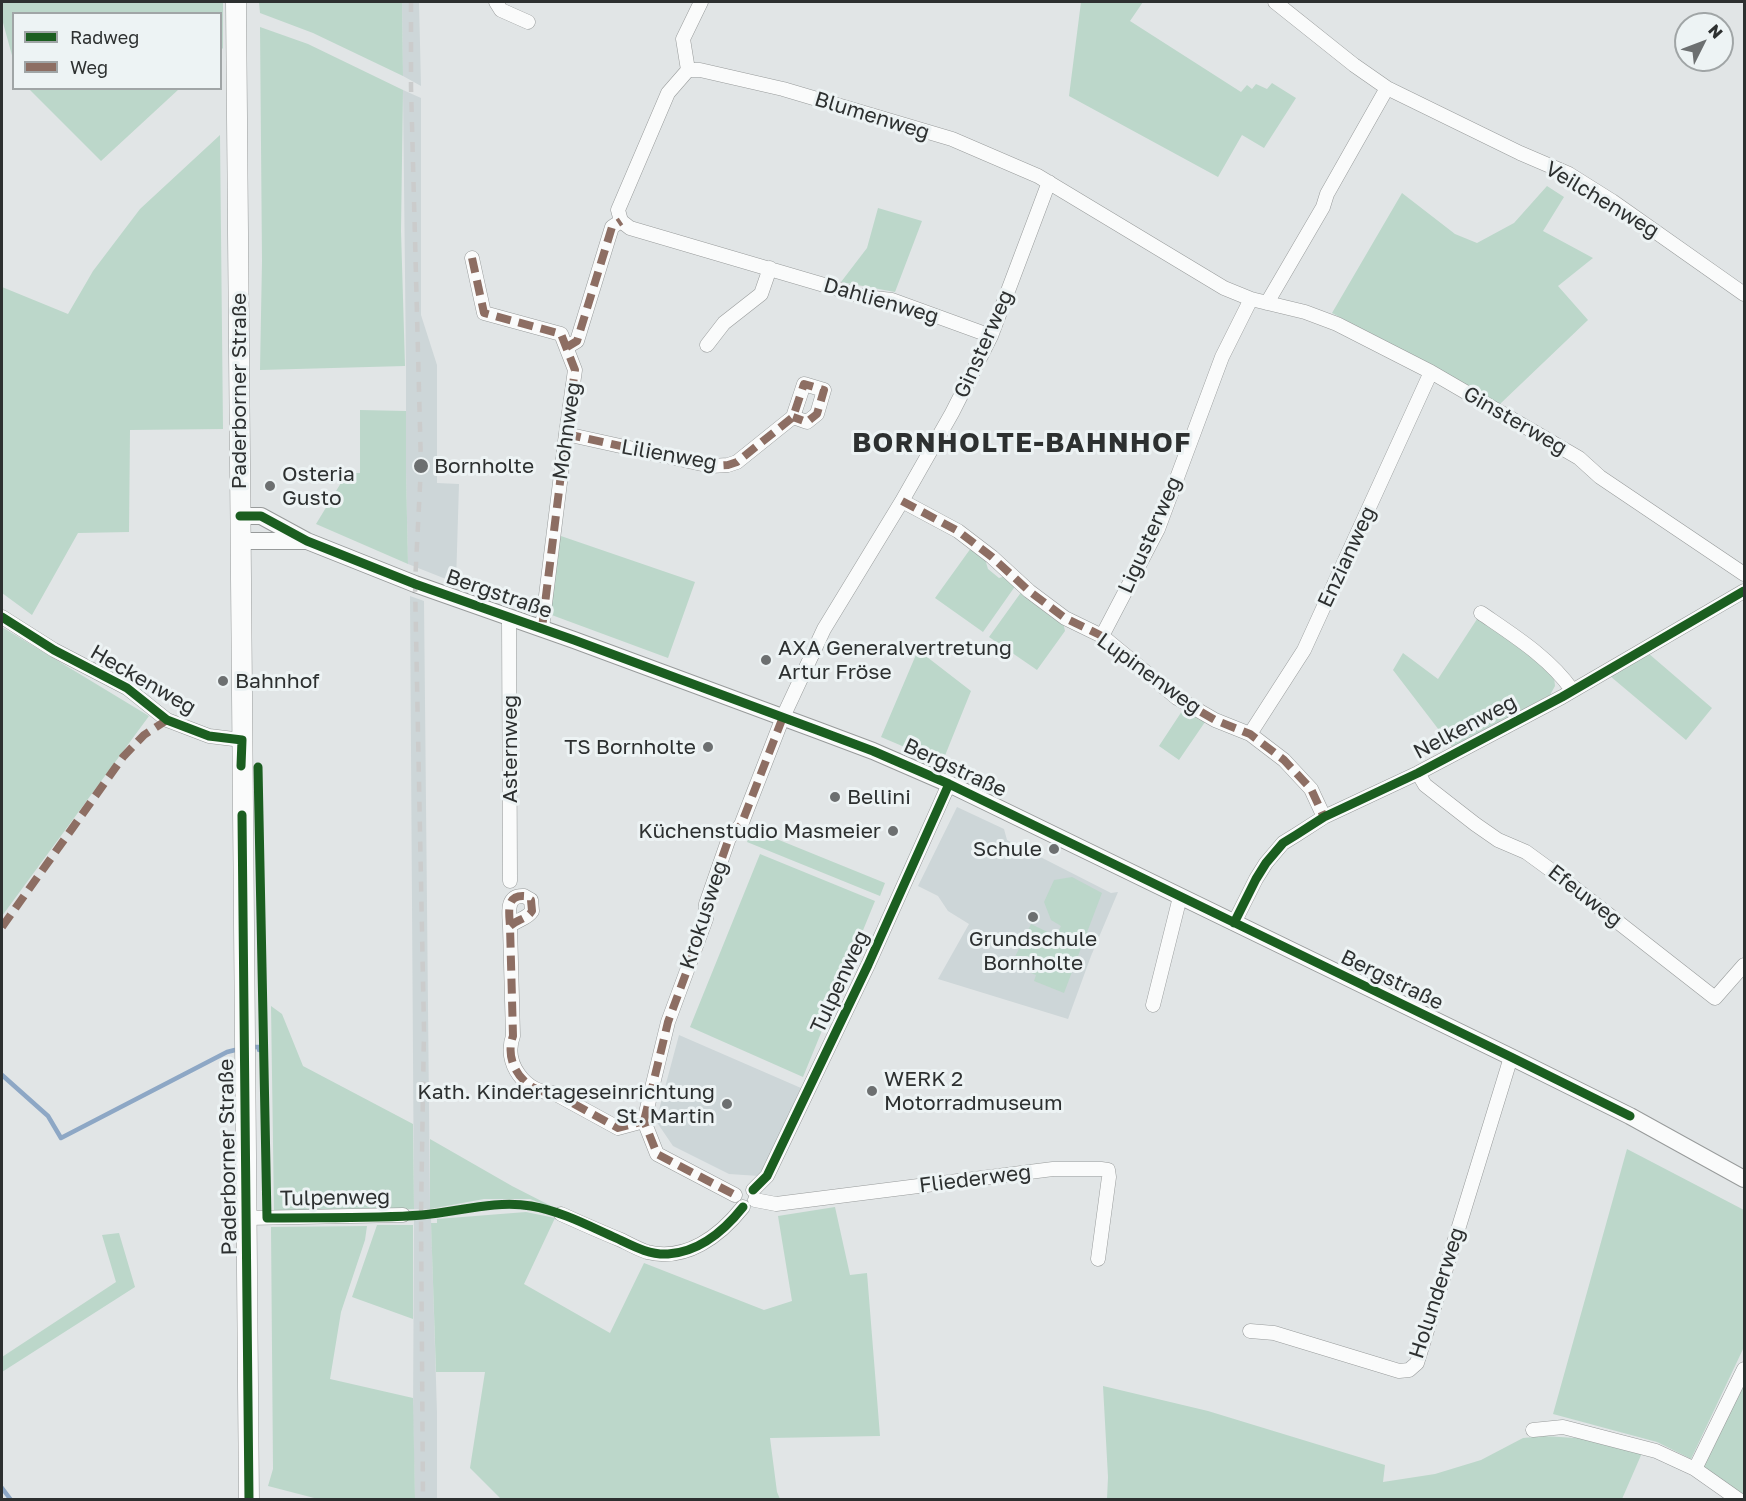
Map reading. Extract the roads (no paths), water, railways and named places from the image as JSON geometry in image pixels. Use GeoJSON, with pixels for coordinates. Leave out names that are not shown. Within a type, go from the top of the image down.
{"type":"FeatureCollection","features":[{"type":"Feature","properties":{"kind":"main road","name":"Paderborner Straße"},"geometry":{"type":"LineString","coordinates":[[236,2],[249,1500]]}},
{"type":"Feature","properties":{"kind":"street"},"geometry":{"type":"LineString","coordinates":[[496,2],[501,10],[528,22]]}},
{"type":"Feature","properties":{"kind":"street"},"geometry":{"type":"LineString","coordinates":[[472,258],[484,313],[561,334],[567,347],[577,340],[612,227],[621,221],[618,210],[668,93],[688,70],[683,39],[701,2]]}},
{"type":"Feature","properties":{"kind":"street","name":"Veilchenweg"},"geometry":{"type":"LineString","coordinates":[[1275,2],[1354,65],[1387,88],[1520,153],[1569,174],[1622,208],[1744,294]]}},
{"type":"Feature","properties":{"kind":"street","name":"Blumenweg"},"geometry":{"type":"LineString","coordinates":[[688,70],[700,70],[783,89],[952,140],[1049,182]]}},
{"type":"Feature","properties":{"kind":"street"},"geometry":{"type":"LineString","coordinates":[[1267,303],[1323,207],[1327,194],[1387,88]]}},
{"type":"Feature","properties":{"kind":"street","name":"Ginsterweg"},"geometry":{"type":"LineString","coordinates":[[783,717],[824,628],[902,501],[952,413],[991,336],[1049,182],[1224,288],[1251,299],[1305,312],[1337,324],[1431,372],[1579,458],[1600,477],[1744,574]]}},
{"type":"Feature","properties":{"kind":"street","name":"Dahlienweg"},"geometry":{"type":"LineString","coordinates":[[621,221],[630,228],[865,297],[892,300],[991,336]]}},
{"type":"Feature","properties":{"kind":"street"},"geometry":{"type":"LineString","coordinates":[[707,345],[724,323],[761,294],[770,268]]}},
{"type":"Feature","properties":{"kind":"street","name":"Ligusterweg"},"geometry":{"type":"LineString","coordinates":[[1102,636],[1158,528],[1222,357],[1251,299]]}},
{"type":"Feature","properties":{"kind":"street","name":"Mohnweg"},"geometry":{"type":"LineString","coordinates":[[542,628],[575,370],[567,347]]}},
{"type":"Feature","properties":{"kind":"street","name":"Enzianweg"},"geometry":{"type":"LineString","coordinates":[[1250,734],[1304,651],[1431,372]]}},
{"type":"Feature","properties":{"kind":"street","name":"Lilienweg"},"geometry":{"type":"LineString","coordinates":[[566,434],[711,466],[728,465],[737,462],[793,417]]}},
{"type":"Feature","properties":{"kind":"street","name":"Lupinenweg"},"geometry":{"type":"LineString","coordinates":[[902,501],[958,531],[992,557],[1029,591],[1065,618],[1102,636],[1177,698],[1215,720],[1250,734],[1284,760],[1311,789],[1324,817]]}},
{"type":"Feature","properties":{"kind":"street","name":"Bergstraße"},"geometry":{"type":"LineString","coordinates":[[240,516],[261,516],[307,541],[415,584],[783,717],[873,751],[949,784],[1630,1116],[1744,1179]]}},
{"type":"Feature","properties":{"kind":"street","name":"Bergstraße"},"geometry":{"type":"LineString","coordinates":[[241,541],[307,541]]}},
{"type":"Feature","properties":{"kind":"street","name":"Nelkenweg"},"geometry":{"type":"LineString","coordinates":[[1234,923],[1256,879],[1283,843],[1324,817],[1418,773],[1572,690],[1744,591]]}},
{"type":"Feature","properties":{"kind":"street"},"geometry":{"type":"LineString","coordinates":[[1482,613],[1531,649],[1558,673],[1572,690]]}},
{"type":"Feature","properties":{"kind":"street","name":"Heckenweg"},"geometry":{"type":"LineString","coordinates":[[2,616],[54,650],[127,688],[168,720],[209,736],[242,740]]}},
{"type":"Feature","properties":{"kind":"street","name":"Asternweg"},"geometry":{"type":"LineString","coordinates":[[509,617],[510,881]]}},
{"type":"Feature","properties":{"kind":"street","name":"Krokusweg"},"geometry":{"type":"LineString","coordinates":[[645,1121],[668,1022],[706,919],[706,904],[729,838],[741,825],[783,717]]}},
{"type":"Feature","properties":{"kind":"street","name":"Efeuweg"},"geometry":{"type":"LineString","coordinates":[[1418,773],[1425,785],[1475,824],[1498,840],[1526,852],[1715,998],[1744,965]]}},
{"type":"Feature","properties":{"kind":"street","name":"Tulpenweg"},"geometry":{"type":"LineString","coordinates":[[754,1195],[767,1176],[868,965],[949,784]]}},
{"type":"Feature","properties":{"kind":"street"},"geometry":{"type":"LineString","coordinates":[[1153,1005],[1180,897]]}},
{"type":"Feature","properties":{"kind":"street"},"geometry":{"type":"LineString","coordinates":[[510,926],[513,1036],[509,1046],[511,1060],[518,1074],[530,1086],[543,1093],[554,1093],[618,1128],[645,1121],[657,1154],[739,1201],[749,1207],[752,1205],[754,1195],[744,1186],[737,1190],[739,1201],[731,1223],[710,1239],[690,1250],[667,1254],[646,1252],[561,1214]]}},
{"type":"Feature","properties":{"kind":"street","name":"Holunderweg"},"geometry":{"type":"LineString","coordinates":[[1250,1331],[1274,1333],[1399,1371],[1409,1370],[1417,1363],[1511,1057]]}},
{"type":"Feature","properties":{"kind":"street","name":"Fliederweg"},"geometry":{"type":"LineString","coordinates":[[754,1195],[776,1204],[1053,1169],[1108,1170],[1098,1259]]}},
{"type":"Feature","properties":{"kind":"street","name":"Tulpenweg"},"geometry":{"type":"LineString","coordinates":[[246,1218],[403,1215]]}},
{"type":"Feature","properties":{"kind":"street"},"geometry":{"type":"LineString","coordinates":[[1695,1469],[1744,1369]]}},
{"type":"Feature","properties":{"kind":"street"},"geometry":{"type":"LineString","coordinates":[[1533,1430],[1563,1427],[1656,1451],[1695,1469],[1739,1500]]}},
{"type":"Feature","properties":{"kind":"waterway"},"geometry":{"type":"LineString","coordinates":[[255,1047],[259,1047],[259,1050]]}},
{"type":"Feature","properties":{"kind":"waterway"},"geometry":{"type":"LineString","coordinates":[[2,1075],[48,1116],[61,1138],[227,1052],[235,1050]]}},
{"type":"Feature","properties":{"kind":"waterway"},"geometry":{"type":"LineString","coordinates":[[2,1488],[11,1500]]}},
{"type":"Feature","properties":{"kind":"railway"},"geometry":{"type":"LineString","coordinates":[[411,2],[411,87],[421,466],[415,584],[424,1030],[421,1215],[423,1500]]}},
{"type":"Feature","properties":{"kind":"place","name":"Bornholte"},"geometry":{"type":"Point","coordinates":[421,466]}},
{"type":"Feature","properties":{"kind":"place","name":"Osteria Gusto"},"geometry":{"type":"Point","coordinates":[270,486]}},
{"type":"Feature","properties":{"kind":"place","name":"AXA Generalvertretung Artur Fröse"},"geometry":{"type":"Point","coordinates":[766,660]}},
{"type":"Feature","properties":{"kind":"place","name":"Bahnhof"},"geometry":{"type":"Point","coordinates":[223,681]}},
{"type":"Feature","properties":{"kind":"place","name":"TS Bornholte"},"geometry":{"type":"Point","coordinates":[708,747]}},
{"type":"Feature","properties":{"kind":"place","name":"Bellini"},"geometry":{"type":"Point","coordinates":[835,797]}},
{"type":"Feature","properties":{"kind":"place","name":"Küchenstudio Masmeier"},"geometry":{"type":"Point","coordinates":[893,831]}},
{"type":"Feature","properties":{"kind":"place","name":"Schule"},"geometry":{"type":"Point","coordinates":[1054,849]}},
{"type":"Feature","properties":{"kind":"place","name":"Grundschule Bornholte"},"geometry":{"type":"Point","coordinates":[1033,917]}},
{"type":"Feature","properties":{"kind":"place","name":"WERK 2 Motorradmuseum"},"geometry":{"type":"Point","coordinates":[872,1091]}},
{"type":"Feature","properties":{"kind":"place","name":"Kath. Kindertageseinrichtung St. Martin"},"geometry":{"type":"Point","coordinates":[727,1104]}},
{"type":"Feature","properties":{"kind":"district","name":"BORNHOLTE-BAHNHOF"},"geometry":{"type":"Point","coordinates":[1022,443]}}]}
